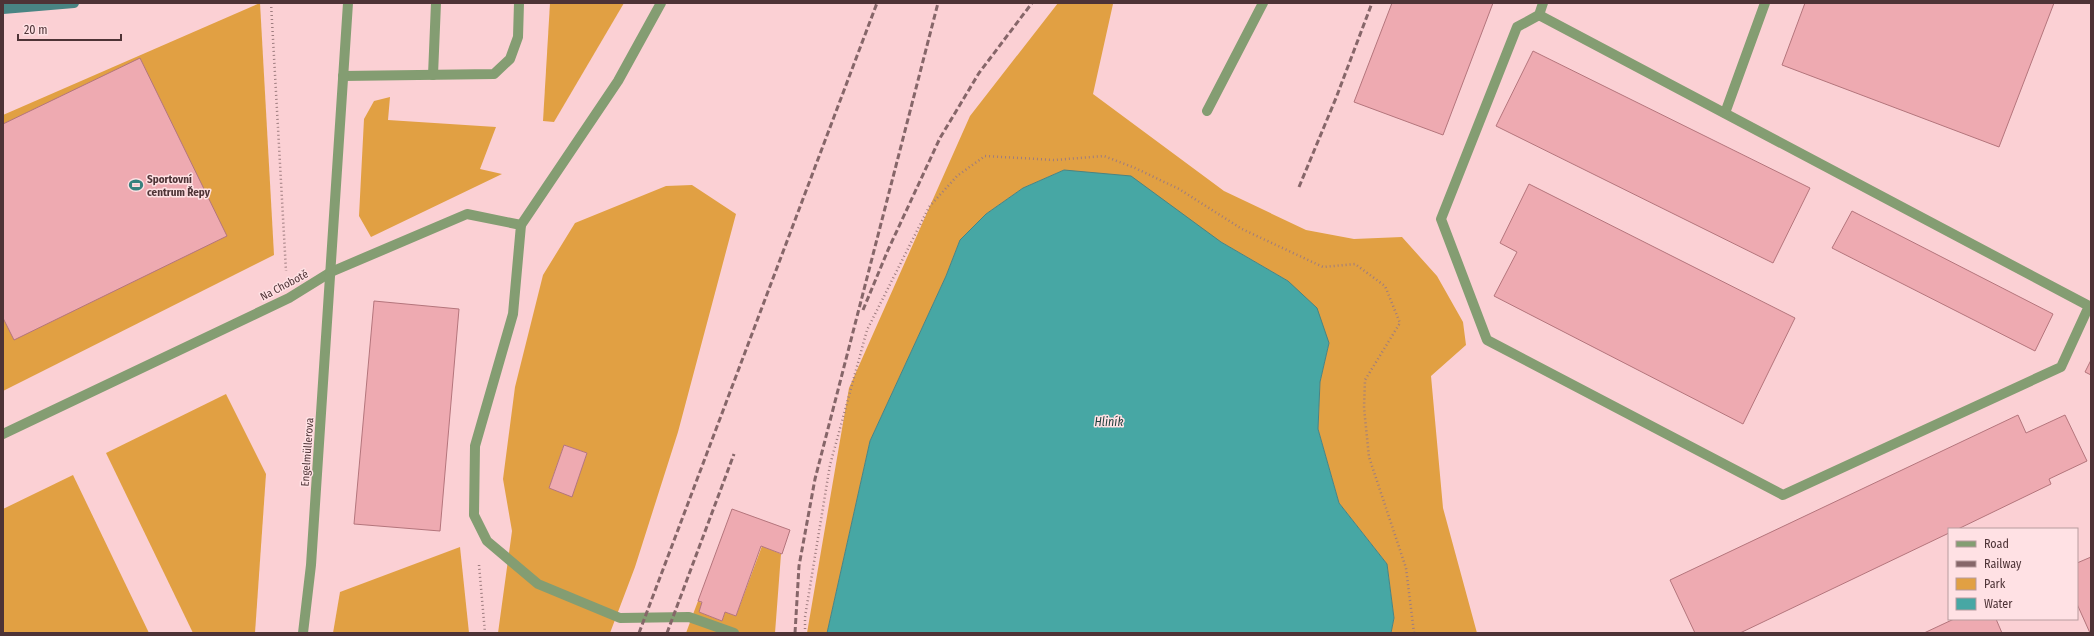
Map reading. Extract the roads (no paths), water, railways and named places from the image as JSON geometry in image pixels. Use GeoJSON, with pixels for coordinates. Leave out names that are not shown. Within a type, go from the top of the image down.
{"type":"FeatureCollection","features":[{"type":"Feature","properties":{"kind":"street"},"geometry":{"type":"LineString","coordinates":[[331,272],[348,3]]}},
{"type":"Feature","properties":{"kind":"street"},"geometry":{"type":"LineString","coordinates":[[433,75],[436,3]]}},
{"type":"Feature","properties":{"kind":"street"},"geometry":{"type":"LineString","coordinates":[[343,76],[494,74],[510,59],[518,37],[519,3]]}},
{"type":"Feature","properties":{"kind":"street"},"geometry":{"type":"LineString","coordinates":[[661,3],[618,80],[521,225],[512,314],[475,446],[474,515],[487,542],[538,584],[620,618],[689,617],[734,633]]}},
{"type":"Feature","properties":{"kind":"street"},"geometry":{"type":"LineString","coordinates":[[1207,111],[1263,3]]}},
{"type":"Feature","properties":{"kind":"street"},"geometry":{"type":"LineString","coordinates":[[1538,15],[2090,306],[2061,366],[1783,495],[1487,340],[1441,219],[1517,28],[1538,15],[1543,3]]}},
{"type":"Feature","properties":{"kind":"street"},"geometry":{"type":"LineString","coordinates":[[1725,114],[1765,3]]}},
{"type":"Feature","properties":{"kind":"street","name":"Na Chobotě"},"geometry":{"type":"LineString","coordinates":[[3,434],[289,298],[331,272],[467,214],[521,225]]}},
{"type":"Feature","properties":{"kind":"street","name":"Engelmüllerova"},"geometry":{"type":"LineString","coordinates":[[302,633],[311,564],[331,272]]}},
{"type":"Feature","properties":{"kind":"water","name":"Hliník"},"geometry":{"type":"Polygon","coordinates":[[[1064,170],[1131,176],[1221,242],[1288,281],[1317,308],[1329,343],[1320,382],[1318,429],[1339,503],[1387,564],[1394,618],[1391,633],[827,633],[870,441],[946,276],[960,240],[986,214],[1023,188],[1064,170]]]}},
{"type":"Feature","properties":{"kind":"waterway"},"geometry":{"type":"LineString","coordinates":[[3,9],[74,3]]}},
{"type":"Feature","properties":{"kind":"railway"},"geometry":{"type":"LineString","coordinates":[[639,633],[877,3]]}},
{"type":"Feature","properties":{"kind":"railway"},"geometry":{"type":"LineString","coordinates":[[795,633],[799,566],[815,479],[938,3]]}},
{"type":"Feature","properties":{"kind":"railway"},"geometry":{"type":"LineString","coordinates":[[863,310],[888,250],[940,138],[979,73],[1032,3]]}},
{"type":"Feature","properties":{"kind":"railway"},"geometry":{"type":"LineString","coordinates":[[1299,187],[1336,98],[1372,3]]}},
{"type":"Feature","properties":{"kind":"railway"},"geometry":{"type":"LineString","coordinates":[[667,633],[734,454]]}},
{"type":"Feature","properties":{"kind":"place","name":"Sportovní centrum Řepy"},"geometry":{"type":"Point","coordinates":[136,185]}}]}
